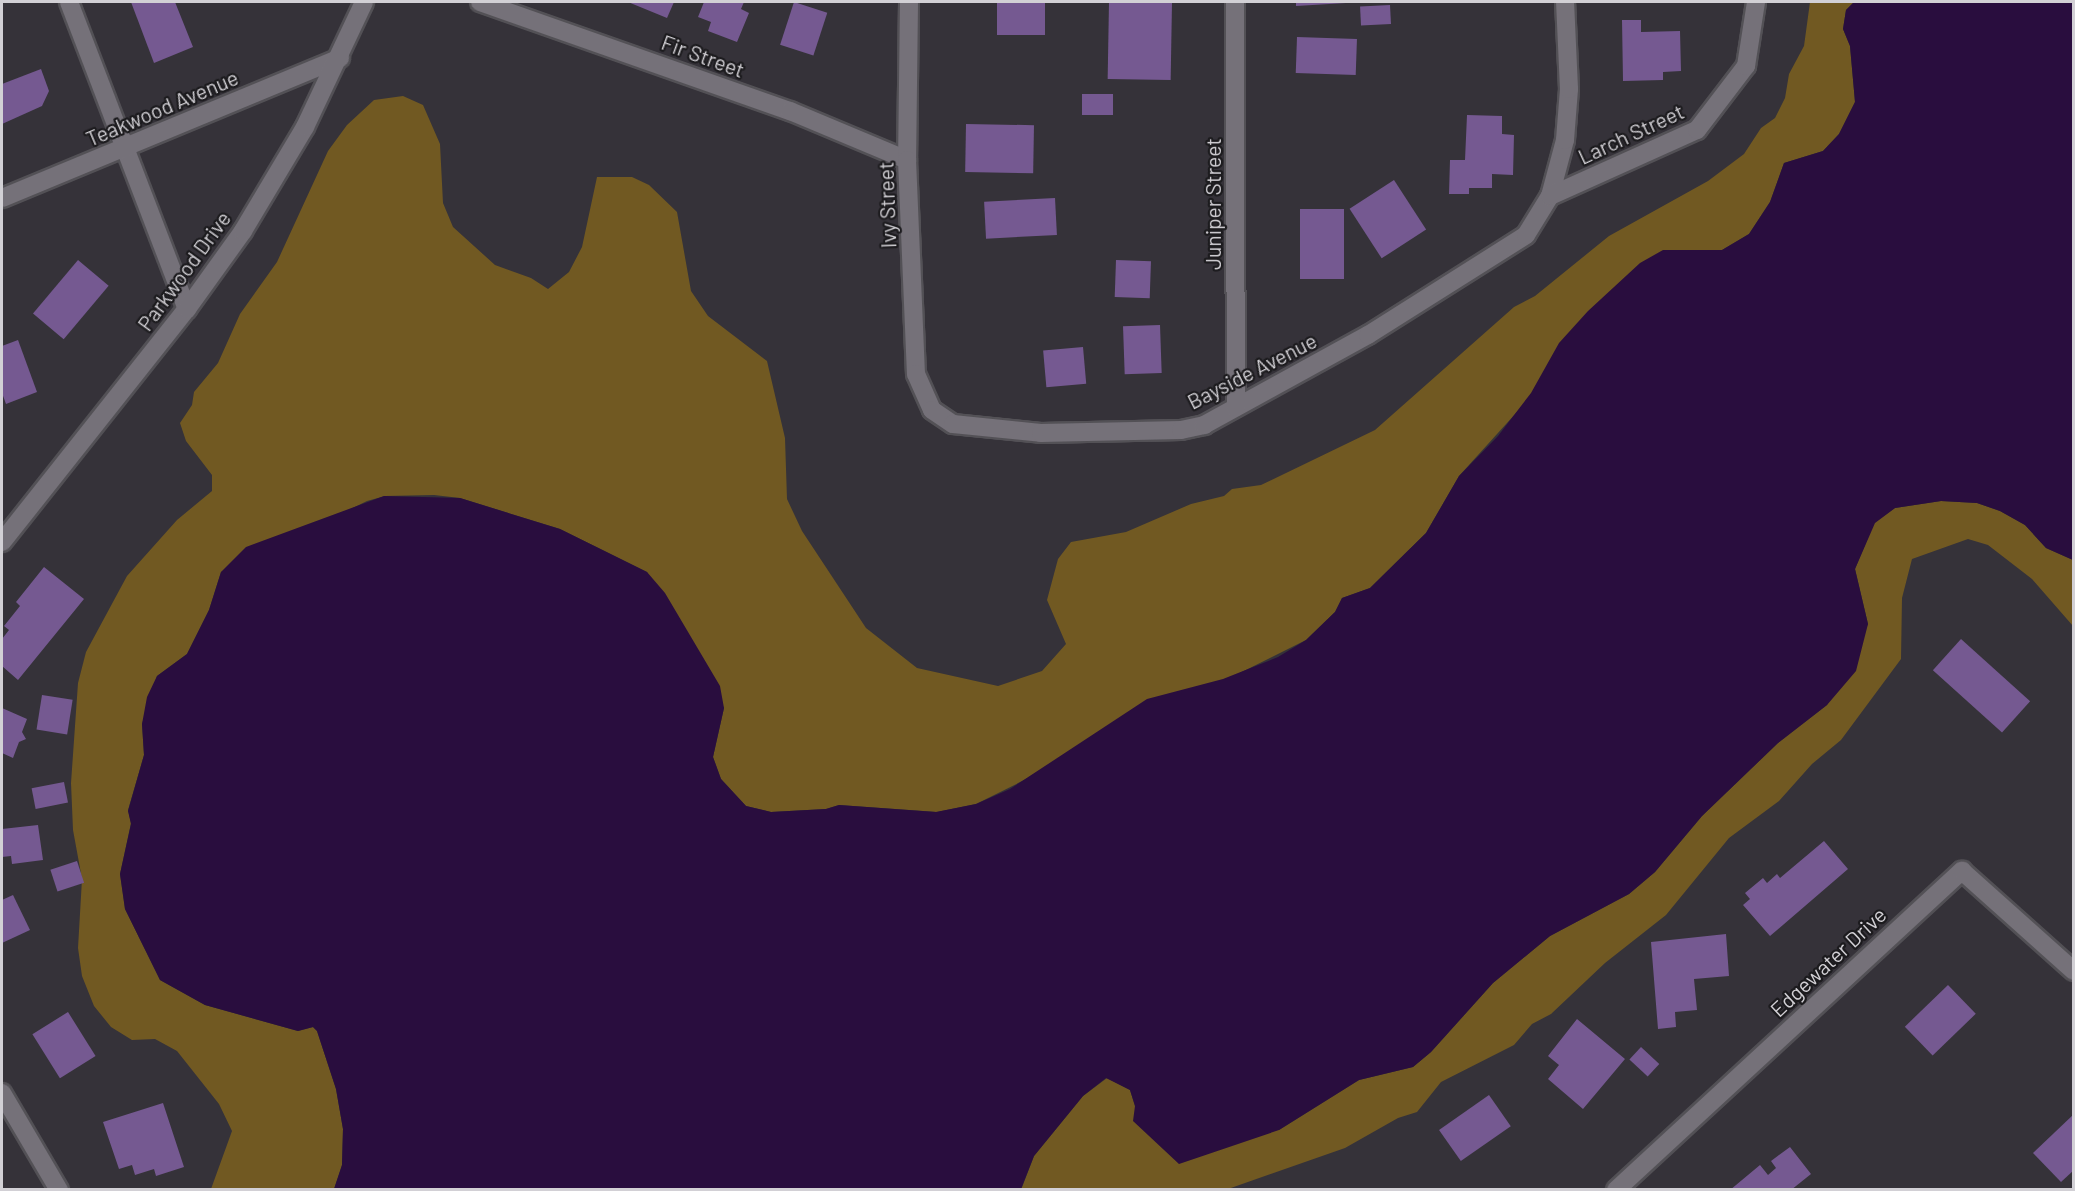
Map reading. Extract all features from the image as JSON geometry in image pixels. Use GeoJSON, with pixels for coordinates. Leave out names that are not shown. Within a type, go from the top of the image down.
{"type":"FeatureCollection","features":[{"type":"Feature","properties":{"kind":"street"},"geometry":{"type":"LineString","coordinates":[[69,2],[188,309]]}},
{"type":"Feature","properties":{"kind":"street","name":"Parkwood Drive"},"geometry":{"type":"LineString","coordinates":[[2,542],[188,309],[266,194],[340,58],[364,2]]}},
{"type":"Feature","properties":{"kind":"street","name":"Fir Street"},"geometry":{"type":"LineString","coordinates":[[480,2],[790,111],[907,160]]}},
{"type":"Feature","properties":{"kind":"street","name":"Ivy Street"},"geometry":{"type":"LineString","coordinates":[[909,2],[907,160],[916,374],[928,404]]}},
{"type":"Feature","properties":{"kind":"street","name":"Juniper Street"},"geometry":{"type":"LineString","coordinates":[[1235,2],[1236,407]]}},
{"type":"Feature","properties":{"kind":"street","name":"Bayside Avenue"},"geometry":{"type":"LineString","coordinates":[[928,404],[946,420],[966,428],[1041,434],[1181,430],[1204,425],[1359,340],[1507,249],[1526,235],[1550,196],[1565,140],[1569,89],[1565,2]]}},
{"type":"Feature","properties":{"kind":"street","name":"Larch Street"},"geometry":{"type":"LineString","coordinates":[[1550,196],[1697,130],[1746,66],[1756,2]]}},
{"type":"Feature","properties":{"kind":"street","name":"Teakwood Avenue"},"geometry":{"type":"LineString","coordinates":[[2,198],[340,58]]}},
{"type":"Feature","properties":{"kind":"street","name":"Edgewater Drive"},"geometry":{"type":"LineString","coordinates":[[1616,1190],[1962,871],[2073,971]]}},
{"type":"Feature","properties":{"kind":"street"},"geometry":{"type":"LineString","coordinates":[[2,1093],[59,1190]]}},
{"type":"Feature","properties":{"kind":"shaded area"},"geometry":{"type":"Polygon","coordinates":[[[1810,2],[1854,2],[1846,10],[1843,29],[1850,46],[1855,102],[1839,134],[1823,151],[1784,163],[1770,202],[1749,234],[1722,250],[1663,251],[1459,476],[1426,533],[1370,588],[1342,598],[1335,612],[1306,640],[976,804],[937,812],[839,805],[826,809],[771,812],[746,806],[721,779],[713,757],[724,708],[647,572],[560,529],[460,498],[434,495],[385,496],[367,501],[221,572],[209,610],[187,654],[157,676],[142,724],[144,755],[128,810],[131,823],[120,874],[125,909],[160,980],[205,1005],[298,1031],[313,1027],[317,1031],[336,1089],[343,1129],[342,1165],[334,1189],[211,1189],[232,1131],[219,1104],[177,1051],[155,1039],[132,1040],[111,1027],[94,1006],[82,976],[78,948],[82,879],[73,830],[71,783],[78,683],[86,652],[127,576],[177,520],[212,491],[212,475],[186,441],[180,423],[192,405],[194,392],[218,363],[240,314],[277,262],[328,151],[347,125],[374,100],[403,96],[423,105],[440,144],[443,203],[453,227],[495,265],[531,278],[548,289],[569,272],[582,247],[597,177],[632,177],[649,185],[677,212],[691,291],[708,316],[767,361],[785,438],[787,499],[802,531],[866,628],[917,668],[998,686],[1042,671],[1066,644],[1047,600],[1058,559],[1071,542],[1126,532],[1191,504],[1224,496],[1232,489],[1261,485],[1375,430],[1514,307],[1535,296],[1609,236],[1708,181],[1744,154],[1761,128],[1775,118],[1785,98],[1789,74],[1804,46],[1810,2]]]}},
{"type":"Feature","properties":{"kind":"shaded area"},"geometry":{"type":"Polygon","coordinates":[[[1854,2],[2073,2],[2073,560],[2046,548],[2025,525],[2000,511],[1977,503],[1941,501],[1895,508],[1875,523],[1855,569],[1868,624],[1856,671],[1827,705],[1778,743],[1702,816],[1655,872],[1629,894],[1550,936],[1493,983],[1431,1052],[1413,1067],[1359,1080],[1279,1130],[1179,1164],[1133,1121],[1135,1106],[1130,1090],[1106,1078],[1083,1096],[1034,1156],[1021,1189],[334,1189],[342,1165],[343,1129],[336,1089],[317,1031],[313,1027],[298,1031],[205,1005],[160,980],[125,909],[120,874],[131,824],[128,811],[144,755],[142,724],[147,697],[157,676],[187,654],[209,610],[221,572],[246,547],[384,496],[460,498],[560,529],[647,572],[665,593],[720,686],[724,708],[713,757],[721,779],[746,806],[771,812],[826,809],[839,805],[936,812],[976,804],[1010,789],[1147,699],[1223,679],[1278,657],[1306,640],[1335,612],[1342,598],[1370,588],[1426,533],[1459,476],[1498,436],[1531,393],[1559,343],[1588,311],[1640,263],[1663,250],[1722,250],[1749,234],[1770,202],[1784,163],[1823,151],[1839,134],[1855,102],[1850,46],[1843,29],[1846,10],[1854,2]]]}},
{"type":"Feature","properties":{"kind":"shaded area"},"geometry":{"type":"Polygon","coordinates":[[[1941,501],[1977,503],[2000,511],[2025,525],[2046,548],[2073,560],[2073,626],[2032,579],[1988,545],[1968,539],[1912,559],[1902,598],[1901,659],[1841,740],[1812,764],[1779,801],[1729,838],[1666,915],[1605,963],[1551,1014],[1532,1024],[1514,1045],[1441,1082],[1417,1112],[1398,1118],[1345,1148],[1228,1189],[1021,1190],[1034,1156],[1083,1096],[1107,1078],[1130,1090],[1135,1106],[1279,1130],[1359,1080],[1413,1067],[1431,1052],[1493,983],[1550,936],[1629,894],[1655,872],[1702,816],[1778,743],[1827,705],[1868,624],[1855,569],[1874,523],[1895,508],[1941,501]]]}},
{"type":"Feature","properties":{"kind":"building"},"geometry":{"type":"Polygon","coordinates":[[[131,2],[175,2],[193,47],[154,63],[131,2]]]}},
{"type":"Feature","properties":{"kind":"building"},"geometry":{"type":"Polygon","coordinates":[[[628,2],[674,2],[667,18],[628,2]]]}},
{"type":"Feature","properties":{"kind":"building"},"geometry":{"type":"Polygon","coordinates":[[[704,2],[744,2],[741,9],[749,13],[737,42],[708,31],[711,22],[698,17],[704,2]]]}},
{"type":"Feature","properties":{"kind":"building"},"geometry":{"type":"Polygon","coordinates":[[[794,2],[827,13],[813,56],[780,45],[794,2]]]}},
{"type":"Feature","properties":{"kind":"building"},"geometry":{"type":"Polygon","coordinates":[[[997,2],[1045,2],[1045,35],[997,35],[997,2]]]}},
{"type":"Feature","properties":{"kind":"building"},"geometry":{"type":"Polygon","coordinates":[[[1109,2],[1172,3],[1171,80],[1108,79],[1109,2]]]}},
{"type":"Feature","properties":{"kind":"building"},"geometry":{"type":"Polygon","coordinates":[[[1296,2],[1346,2],[1346,3],[1296,6],[1296,2]]]}},
{"type":"Feature","properties":{"kind":"building"},"geometry":{"type":"Polygon","coordinates":[[[1390,5],[1391,24],[1361,26],[1360,7],[1390,5]]]}},
{"type":"Feature","properties":{"kind":"building"},"geometry":{"type":"Polygon","coordinates":[[[1622,20],[1641,20],[1641,32],[1680,31],[1681,71],[1663,72],[1663,80],[1623,81],[1622,20]]]}},
{"type":"Feature","properties":{"kind":"building"},"geometry":{"type":"Polygon","coordinates":[[[1297,37],[1357,39],[1356,75],[1296,73],[1297,37]]]}},
{"type":"Feature","properties":{"kind":"building"},"geometry":{"type":"Polygon","coordinates":[[[41,69],[49,91],[42,106],[2,124],[2,84],[41,69]]]}},
{"type":"Feature","properties":{"kind":"building"},"geometry":{"type":"Polygon","coordinates":[[[1082,94],[1113,94],[1113,115],[1082,115],[1082,94]]]}},
{"type":"Feature","properties":{"kind":"building"},"geometry":{"type":"Polygon","coordinates":[[[1467,115],[1502,116],[1502,134],[1514,135],[1513,175],[1492,174],[1492,188],[1469,188],[1469,194],[1449,194],[1450,160],[1465,160],[1467,115]]]}},
{"type":"Feature","properties":{"kind":"building"},"geometry":{"type":"Polygon","coordinates":[[[966,124],[1034,125],[1033,173],[965,172],[966,124]]]}},
{"type":"Feature","properties":{"kind":"building"},"geometry":{"type":"Polygon","coordinates":[[[1394,180],[1426,229],[1382,258],[1350,209],[1394,180]]]}},
{"type":"Feature","properties":{"kind":"building"},"geometry":{"type":"Polygon","coordinates":[[[1055,198],[1057,235],[986,239],[984,202],[1055,198]]]}},
{"type":"Feature","properties":{"kind":"building"},"geometry":{"type":"Polygon","coordinates":[[[1300,209],[1344,209],[1344,279],[1300,279],[1300,209]]]}},
{"type":"Feature","properties":{"kind":"building"},"geometry":{"type":"Polygon","coordinates":[[[78,260],[109,286],[64,339],[33,314],[78,260]]]}},
{"type":"Feature","properties":{"kind":"building"},"geometry":{"type":"Polygon","coordinates":[[[1116,260],[1151,261],[1150,298],[1115,297],[1116,260]]]}},
{"type":"Feature","properties":{"kind":"building"},"geometry":{"type":"Polygon","coordinates":[[[1160,325],[1162,373],[1125,374],[1123,326],[1160,325]]]}},
{"type":"Feature","properties":{"kind":"building"},"geometry":{"type":"Polygon","coordinates":[[[18,340],[37,392],[6,404],[2,393],[2,346],[18,340]]]}},
{"type":"Feature","properties":{"kind":"building"},"geometry":{"type":"Polygon","coordinates":[[[1083,347],[1086,384],[1046,387],[1043,350],[1083,347]]]}},
{"type":"Feature","properties":{"kind":"building"},"geometry":{"type":"Polygon","coordinates":[[[44,567],[84,599],[18,680],[2,666],[2,639],[9,630],[4,626],[20,606],[16,602],[44,567]]]}},
{"type":"Feature","properties":{"kind":"building"},"geometry":{"type":"Polygon","coordinates":[[[1961,639],[2030,701],[2002,732],[1933,670],[1961,639]]]}},
{"type":"Feature","properties":{"kind":"building"},"geometry":{"type":"Polygon","coordinates":[[[42,695],[73,700],[67,734],[37,730],[42,695]]]}},
{"type":"Feature","properties":{"kind":"building"},"geometry":{"type":"Polygon","coordinates":[[[2,708],[27,719],[22,732],[26,739],[19,742],[13,758],[2,753],[2,708]]]}},
{"type":"Feature","properties":{"kind":"building"},"geometry":{"type":"Polygon","coordinates":[[[64,782],[68,803],[36,809],[32,788],[64,782]]]}},
{"type":"Feature","properties":{"kind":"building"},"geometry":{"type":"Polygon","coordinates":[[[38,825],[43,860],[12,864],[11,856],[2,857],[2,829],[38,825]]]}},
{"type":"Feature","properties":{"kind":"building"},"geometry":{"type":"Polygon","coordinates":[[[1824,841],[1848,869],[1770,936],[1743,905],[1750,899],[1745,893],[1763,878],[1767,883],[1777,874],[1780,878],[1824,841]]]}},
{"type":"Feature","properties":{"kind":"building"},"geometry":{"type":"Polygon","coordinates":[[[77,861],[84,883],[57,892],[50,870],[77,861]]]}},
{"type":"Feature","properties":{"kind":"building"},"geometry":{"type":"Polygon","coordinates":[[[13,895],[30,930],[2,943],[2,900],[13,895]]]}},
{"type":"Feature","properties":{"kind":"building"},"geometry":{"type":"Polygon","coordinates":[[[1726,934],[1729,976],[1694,979],[1697,1010],[1675,1012],[1676,1027],[1658,1029],[1651,942],[1726,934]]]}},
{"type":"Feature","properties":{"kind":"building"},"geometry":{"type":"Polygon","coordinates":[[[1948,985],[1976,1014],[1933,1055],[1905,1027],[1948,985]]]}},
{"type":"Feature","properties":{"kind":"building"},"geometry":{"type":"Polygon","coordinates":[[[68,1012],[96,1056],[60,1078],[32,1034],[68,1012]]]}},
{"type":"Feature","properties":{"kind":"building"},"geometry":{"type":"Polygon","coordinates":[[[1577,1019],[1625,1059],[1583,1109],[1548,1079],[1559,1065],[1548,1056],[1577,1019]]]}},
{"type":"Feature","properties":{"kind":"building"},"geometry":{"type":"Polygon","coordinates":[[[1641,1047],[1659,1064],[1648,1076],[1629,1059],[1641,1047]]]}},
{"type":"Feature","properties":{"kind":"building"},"geometry":{"type":"Polygon","coordinates":[[[1489,1095],[1511,1126],[1461,1161],[1439,1130],[1489,1095]]]}},
{"type":"Feature","properties":{"kind":"building"},"geometry":{"type":"Polygon","coordinates":[[[163,1103],[184,1167],[156,1176],[154,1169],[135,1175],[132,1165],[119,1169],[103,1122],[163,1103]]]}},
{"type":"Feature","properties":{"kind":"building"},"geometry":{"type":"Polygon","coordinates":[[[2074,1114],[2074,1170],[2061,1182],[2033,1153],[2074,1114]]]}},
{"type":"Feature","properties":{"kind":"building"},"geometry":{"type":"Polygon","coordinates":[[[1790,1147],[1811,1174],[1791,1190],[1730,1190],[1760,1165],[1768,1175],[1776,1168],[1771,1161],[1790,1147]]]}}]}
